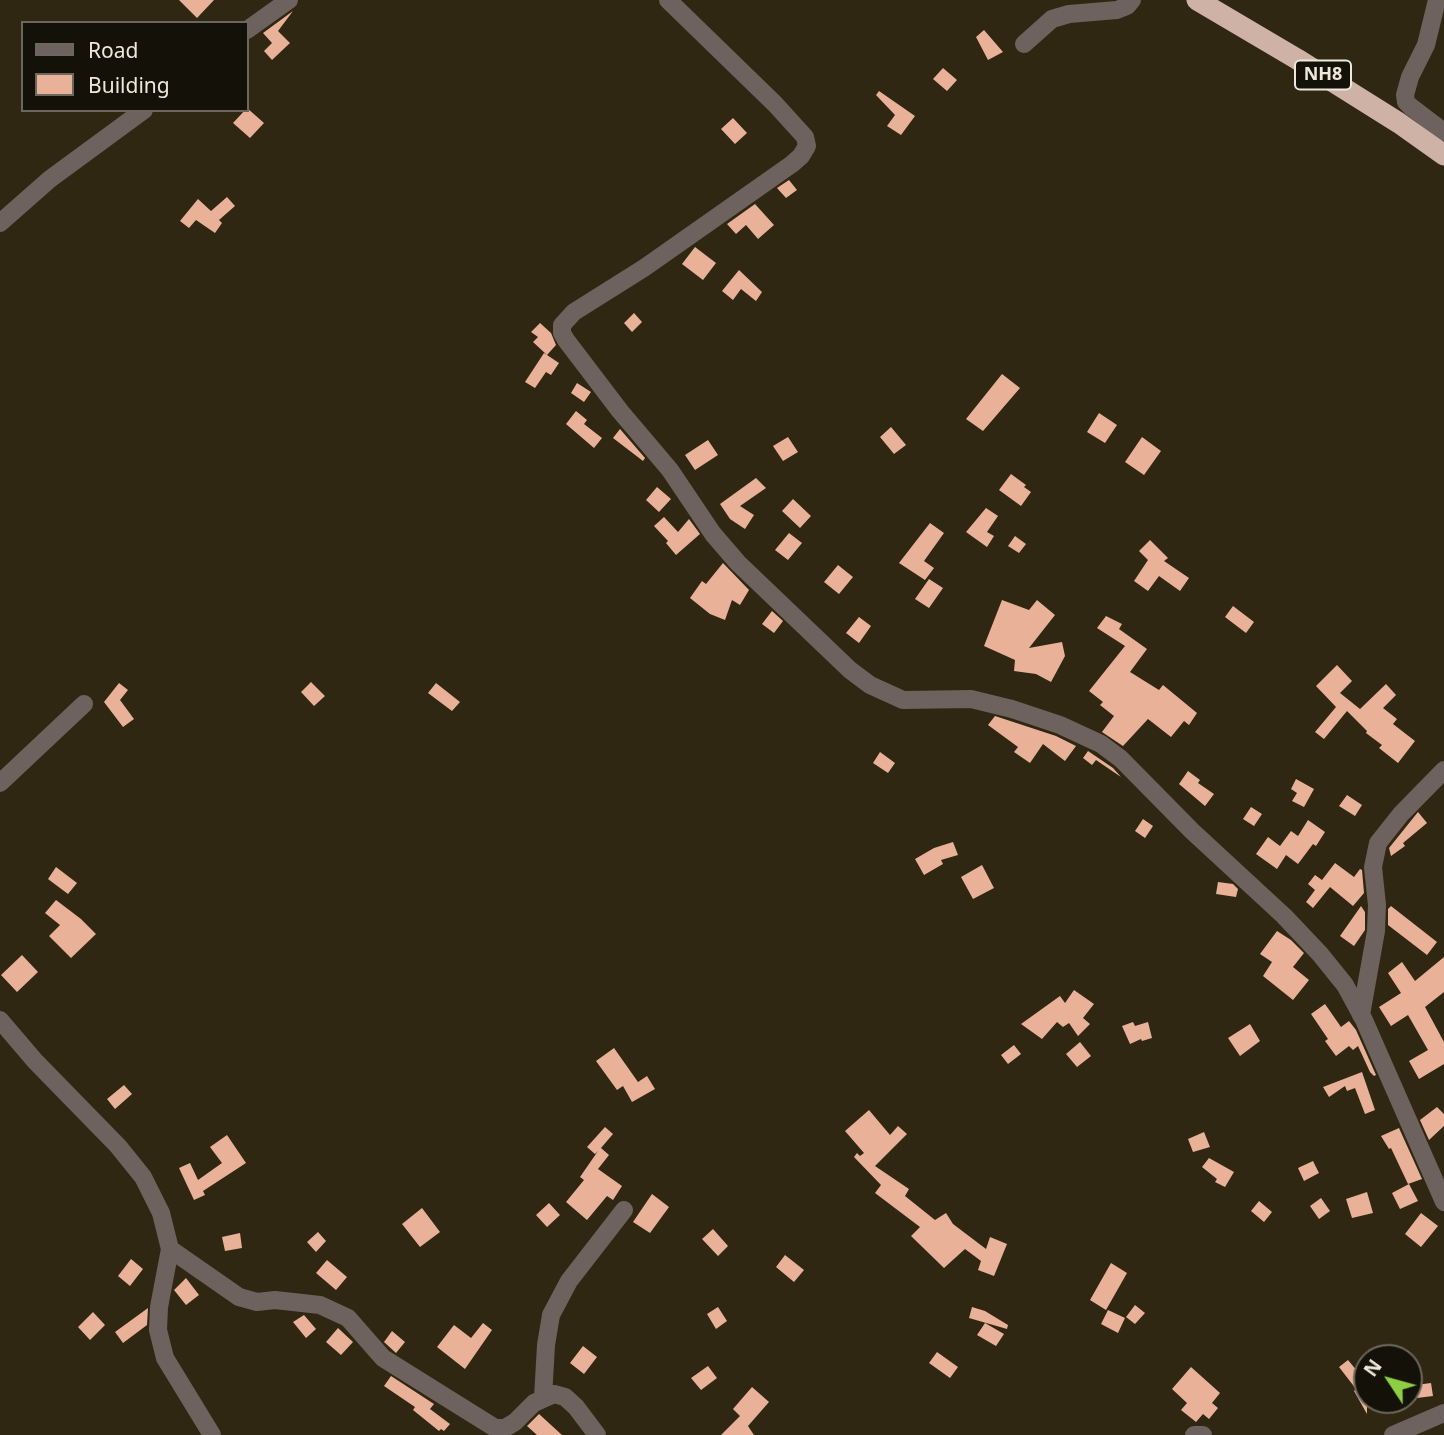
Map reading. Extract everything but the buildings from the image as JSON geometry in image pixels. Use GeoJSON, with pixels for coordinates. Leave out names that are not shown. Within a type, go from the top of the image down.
{"type":"FeatureCollection","features":[{"type":"Feature","properties":{"kind":"highway","name":"NH8"},"geometry":{"type":"LineString","coordinates":[[1197,0],[1443,147]]}},
{"type":"Feature","properties":{"kind":"street"},"geometry":{"type":"LineString","coordinates":[[248,29],[289,0]]}},
{"type":"Feature","properties":{"kind":"street"},"geometry":{"type":"LineString","coordinates":[[668,0],[775,104],[804,137],[807,146],[792,164],[644,268],[574,312],[562,325],[566,340],[620,411],[670,470],[721,543],[766,591],[850,670],[870,685],[903,700],[971,699],[1060,725],[1101,744],[1121,759],[1302,935],[1345,985],[1361,1014],[1444,1202]]}},
{"type":"Feature","properties":{"kind":"street"},"geometry":{"type":"LineString","coordinates":[[1024,44],[1052,19],[1069,14],[1117,10],[1127,6],[1132,0]]}},
{"type":"Feature","properties":{"kind":"street"},"geometry":{"type":"LineString","coordinates":[[1437,0],[1426,45],[1410,77],[1405,95],[1406,102],[1443,147]]}},
{"type":"Feature","properties":{"kind":"street"},"geometry":{"type":"LineString","coordinates":[[0,223],[50,179],[141,112]]}},
{"type":"Feature","properties":{"kind":"street"},"geometry":{"type":"LineString","coordinates":[[0,783],[84,704]]}},
{"type":"Feature","properties":{"kind":"street"},"geometry":{"type":"LineString","coordinates":[[1361,1014],[1376,932],[1377,905],[1373,867],[1378,843],[1401,814],[1444,770]]}},
{"type":"Feature","properties":{"kind":"street"},"geometry":{"type":"LineString","coordinates":[[0,1020],[35,1061],[118,1146],[143,1177],[162,1213],[170,1249],[158,1330],[164,1358],[212,1435]]}},
{"type":"Feature","properties":{"kind":"street"},"geometry":{"type":"LineString","coordinates":[[543,1398],[551,1315],[569,1281],[624,1209]]}},
{"type":"Feature","properties":{"kind":"street"},"geometry":{"type":"LineString","coordinates":[[170,1249],[239,1297],[257,1302],[275,1300],[320,1305],[348,1318],[383,1358],[495,1428],[505,1428],[534,1403],[554,1394],[565,1397],[576,1407],[597,1435]]}},
{"type":"Feature","properties":{"kind":"street"},"geometry":{"type":"LineString","coordinates":[[1394,1435],[1444,1413]]}},
{"type":"Feature","properties":{"kind":"street"},"geometry":{"type":"LineString","coordinates":[[1194,1435],[1203,1435]]}}]}
